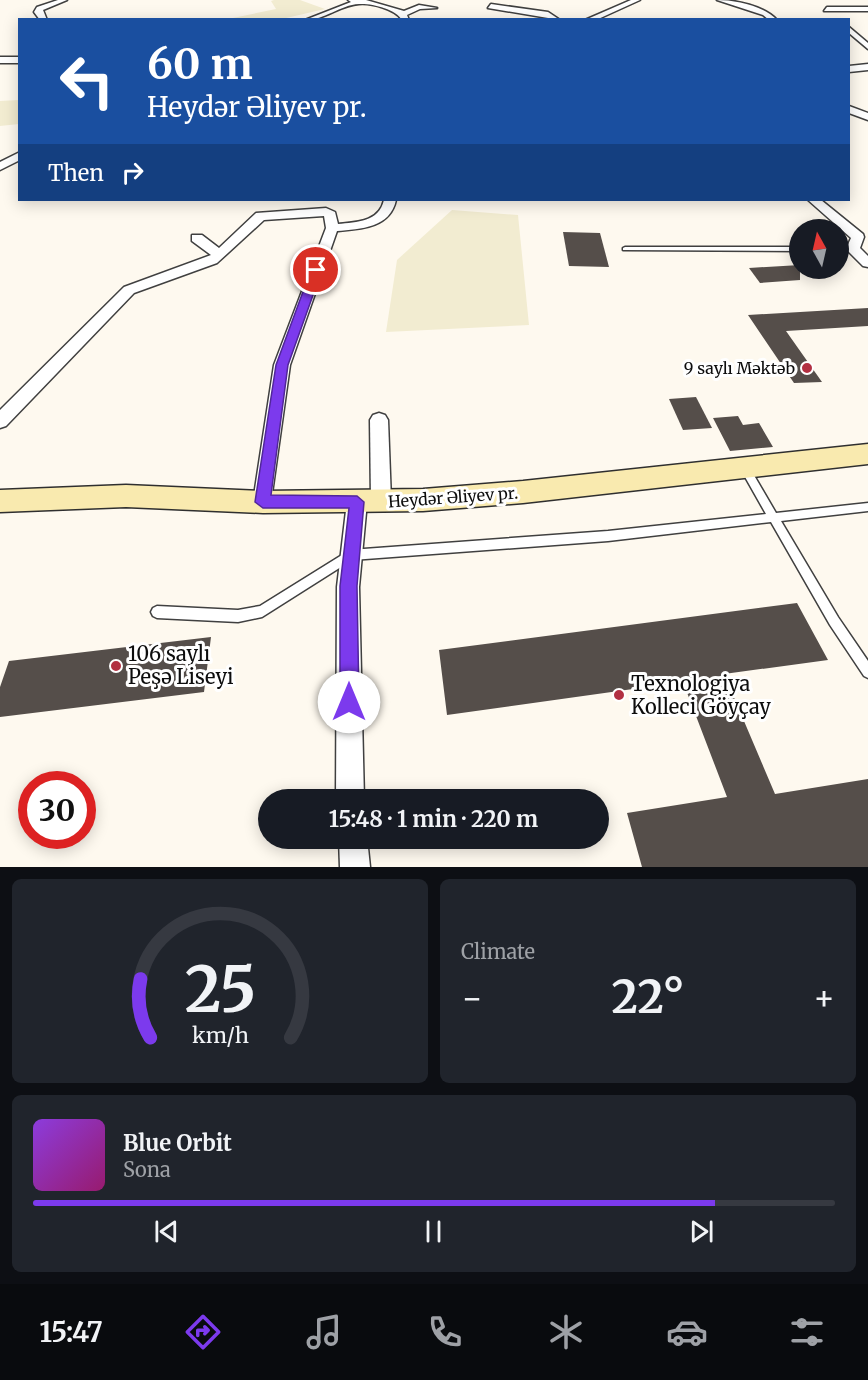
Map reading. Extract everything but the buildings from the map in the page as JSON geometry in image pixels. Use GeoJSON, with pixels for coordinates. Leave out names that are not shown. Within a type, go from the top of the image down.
{"type":"FeatureCollection","features":[{"type":"Feature","properties":{"kind":"main road","name":"Heydər Əliyev pr."},"geometry":{"type":"LineString","coordinates":[[0,501],[126,496],[263,502],[369,502],[523,492],[868,454]]}},
{"type":"Feature","properties":{"kind":"street"},"geometry":{"type":"LineString","coordinates":[[42,18],[38,12],[40,9],[64,0]]}},
{"type":"Feature","properties":{"kind":"street"},"geometry":{"type":"LineString","coordinates":[[351,0],[393,9],[405,17],[419,7],[433,8]]}},
{"type":"Feature","properties":{"kind":"street"},"geometry":{"type":"LineString","coordinates":[[593,18],[637,0]]}},
{"type":"Feature","properties":{"kind":"street"},"geometry":{"type":"LineString","coordinates":[[720,0],[766,13],[772,18]]}},
{"type":"Feature","properties":{"kind":"street"},"geometry":{"type":"LineString","coordinates":[[314,18],[362,1]]}},
{"type":"Feature","properties":{"kind":"street"},"geometry":{"type":"LineString","coordinates":[[393,9],[402,4]]}},
{"type":"Feature","properties":{"kind":"street"},"geometry":{"type":"LineString","coordinates":[[708,4],[746,8]]}},
{"type":"Feature","properties":{"kind":"street"},"geometry":{"type":"LineString","coordinates":[[491,6],[549,14],[554,18]]}},
{"type":"Feature","properties":{"kind":"street"},"geometry":{"type":"LineString","coordinates":[[836,18],[824,7],[868,9]]}},
{"type":"Feature","properties":{"kind":"street"},"geometry":{"type":"LineString","coordinates":[[850,28],[862,29]]}},
{"type":"Feature","properties":{"kind":"street"},"geometry":{"type":"LineString","coordinates":[[850,29],[868,47]]}},
{"type":"Feature","properties":{"kind":"street"},"geometry":{"type":"LineString","coordinates":[[0,60],[18,60]]}},
{"type":"Feature","properties":{"kind":"street"},"geometry":{"type":"LineString","coordinates":[[850,69],[868,67]]}},
{"type":"Feature","properties":{"kind":"street"},"geometry":{"type":"LineString","coordinates":[[850,109],[868,117]]}},
{"type":"Feature","properties":{"kind":"street"},"geometry":{"type":"LineString","coordinates":[[0,167],[18,156]]}},
{"type":"Feature","properties":{"kind":"street"},"geometry":{"type":"LineString","coordinates":[[332,228],[364,225],[380,219],[387,213],[390,201]]}},
{"type":"Feature","properties":{"kind":"street"},"geometry":{"type":"LineString","coordinates":[[815,201],[858,237],[853,249],[868,263]]}},
{"type":"Feature","properties":{"kind":"street"},"geometry":{"type":"LineString","coordinates":[[0,421],[129,290],[220,255],[260,216],[326,212],[331,214],[332,228],[282,365],[263,502]]}},
{"type":"Feature","properties":{"kind":"street"},"geometry":{"type":"LineString","coordinates":[[197,238],[220,255]]}},
{"type":"Feature","properties":{"kind":"street"},"geometry":{"type":"LineString","coordinates":[[350,789],[350,555],[369,502],[379,420]]}},
{"type":"Feature","properties":{"kind":"street"},"geometry":{"type":"LineString","coordinates":[[354,849],[355,867]]}},
{"type":"Feature","properties":{"kind":"lane"},"geometry":{"type":"LineString","coordinates":[[625,249],[789,249]]}},
{"type":"Feature","properties":{"kind":"lane"},"geometry":{"type":"LineString","coordinates":[[746,468],[834,621],[868,672]]}},
{"type":"Feature","properties":{"kind":"lane"},"geometry":{"type":"LineString","coordinates":[[157,612],[238,616],[262,611],[350,555],[608,536],[868,507]]}},
{"type":"Feature","properties":{"kind":"shaded area"},"geometry":{"type":"Polygon","coordinates":[[[300,0],[325,9],[286,18],[233,18],[276,9],[271,1],[300,0]]]}},
{"type":"Feature","properties":{"kind":"shaded area"},"geometry":{"type":"Polygon","coordinates":[[[18,100],[18,124],[0,126],[0,101],[18,100]]]}},
{"type":"Feature","properties":{"kind":"shaded area"},"geometry":{"type":"Polygon","coordinates":[[[452,210],[518,215],[529,325],[386,332],[397,260],[452,210]]]}},
{"type":"Feature","properties":{"kind":"place","name":"9 saylı Məktəb"},"geometry":{"type":"Point","coordinates":[807,368]}},
{"type":"Feature","properties":{"kind":"place","name":"106 saylı Peşə Liseyi"},"geometry":{"type":"Point","coordinates":[116,666]}},
{"type":"Feature","properties":{"kind":"place","name":"Texnologiya Kolleci Göyçay"},"geometry":{"type":"Point","coordinates":[619,695]}},
{"type":"Feature","properties":{"kind":"route"},"geometry":{"type":"LineString","coordinates":[[316,270],[292,331],[282,365],[263,502],[357,502],[348,586],[349,702]]}}]}
